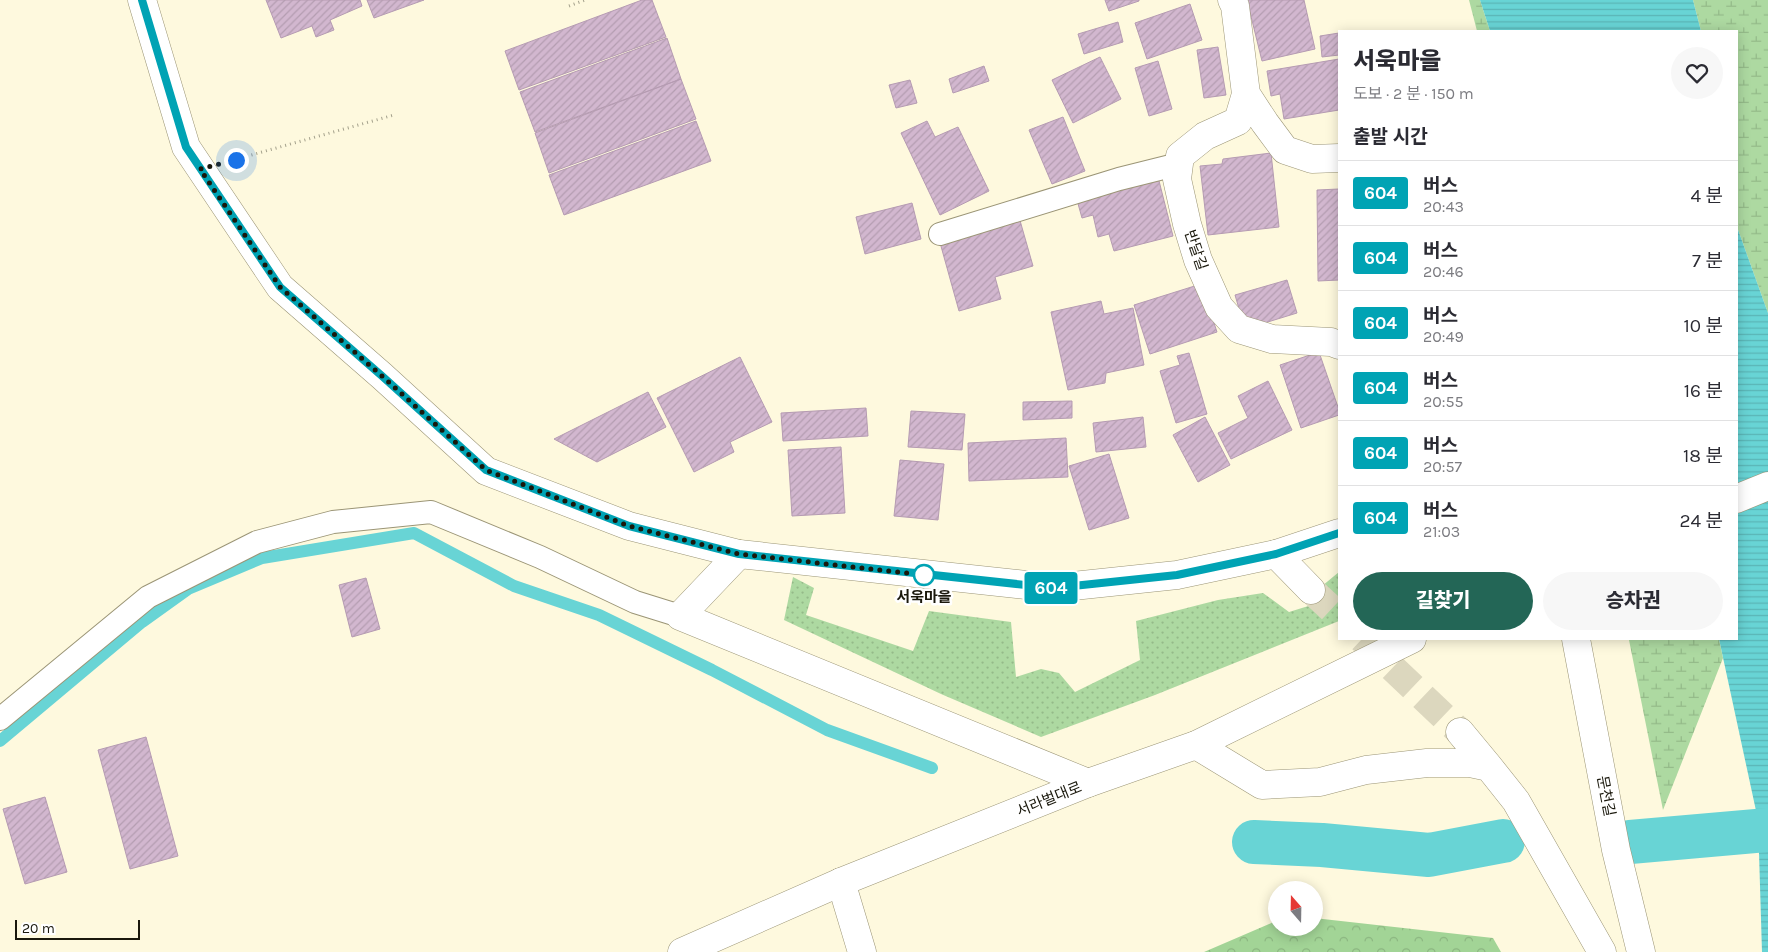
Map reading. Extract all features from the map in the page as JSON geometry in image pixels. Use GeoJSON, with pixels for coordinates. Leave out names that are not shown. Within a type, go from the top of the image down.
{"type":"FeatureCollection","features":[{"type":"Feature","properties":{"kind":"street"},"geometry":{"type":"LineString","coordinates":[[142,0],[186,147],[280,287],[486,470],[629,526],[739,554],[1054,588],[1177,575],[1276,554],[1338,533]]}},
{"type":"Feature","properties":{"kind":"street"},"geometry":{"type":"LineString","coordinates":[[1179,164],[1180,156],[1205,136],[1238,121],[1246,94],[1235,6],[1232,0]]}},
{"type":"Feature","properties":{"kind":"street"},"geometry":{"type":"LineString","coordinates":[[1246,94],[1285,150],[1312,159],[1338,158]]}},
{"type":"Feature","properties":{"kind":"street","name":"반달길"},"geometry":{"type":"LineString","coordinates":[[1179,164],[1176,179],[1187,224],[1198,260],[1219,307],[1240,329],[1272,339],[1331,342],[1338,346]]}},
{"type":"Feature","properties":{"kind":"street"},"geometry":{"type":"LineString","coordinates":[[1738,498],[1768,486]]}},
{"type":"Feature","properties":{"kind":"street"},"geometry":{"type":"LineString","coordinates":[[739,554],[680,616],[1088,783]]}},
{"type":"Feature","properties":{"kind":"street"},"geometry":{"type":"LineString","coordinates":[[1276,554],[1311,590]]}},
{"type":"Feature","properties":{"kind":"street","name":"서라벌대로"},"geometry":{"type":"LineString","coordinates":[[682,952],[841,882],[1088,783],[1196,745],[1410,640]]}},
{"type":"Feature","properties":{"kind":"street","name":"문천길"},"geometry":{"type":"LineString","coordinates":[[1576,640],[1616,850],[1641,952]]}},
{"type":"Feature","properties":{"kind":"street"},"geometry":{"type":"LineString","coordinates":[[1460,732],[1516,801],[1602,952]]}},
{"type":"Feature","properties":{"kind":"street"},"geometry":{"type":"LineString","coordinates":[[1196,745],[1262,785],[1320,782],[1366,770],[1427,763],[1470,764],[1489,767]]}},
{"type":"Feature","properties":{"kind":"street"},"geometry":{"type":"LineString","coordinates":[[841,882],[862,952]]}},
{"type":"Feature","properties":{"kind":"lane"},"geometry":{"type":"LineString","coordinates":[[940,234],[1119,179],[1179,164]]}},
{"type":"Feature","properties":{"kind":"lane"},"geometry":{"type":"LineString","coordinates":[[0,719],[148,597],[257,542],[334,522],[432,512],[540,557],[634,602],[680,616]]}},
{"type":"Feature","properties":{"kind":"path"},"geometry":{"type":"LineString","coordinates":[[569,6],[585,0]]}},
{"type":"Feature","properties":{"kind":"path"},"geometry":{"type":"LineString","coordinates":[[200,169],[394,115]]}},
{"type":"Feature","properties":{"kind":"green space"},"geometry":{"type":"Polygon","coordinates":[[[1469,0],[1480,0],[1490,30],[1477,30],[1469,0]]]}},
{"type":"Feature","properties":{"kind":"green space"},"geometry":{"type":"Polygon","coordinates":[[[1693,0],[1768,0],[1768,313],[1738,230],[1738,30],[1701,30],[1693,0]]]}},
{"type":"Feature","properties":{"kind":"green space"},"geometry":{"type":"Polygon","coordinates":[[[1338,573],[1338,621],[1155,695],[1041,737],[941,694],[784,620],[793,577],[814,588],[806,615],[913,651],[929,611],[1011,622],[1016,677],[1041,669],[1059,673],[1075,692],[1140,660],[1136,621],[1218,600],[1263,593],[1289,612],[1331,599],[1322,586],[1338,573]]]}},
{"type":"Feature","properties":{"kind":"green space"},"geometry":{"type":"Polygon","coordinates":[[[1629,640],[1719,640],[1723,658],[1663,810],[1629,640]]]}},
{"type":"Feature","properties":{"kind":"green space"},"geometry":{"type":"Polygon","coordinates":[[[1323,919],[1493,938],[1501,952],[1204,952],[1268,924],[1268,936],[1323,936],[1323,919]]]}},
{"type":"Feature","properties":{"kind":"water"},"geometry":{"type":"Polygon","coordinates":[[[1480,0],[1693,0],[1701,30],[1490,30],[1480,0]]]}},
{"type":"Feature","properties":{"kind":"water"},"geometry":{"type":"Polygon","coordinates":[[[1738,230],[1768,313],[1768,952],[1762,952],[1758,820],[1719,640],[1738,640],[1738,230]]]}},
{"type":"Feature","properties":{"kind":"building"},"geometry":{"type":"Polygon","coordinates":[[[266,0],[360,0],[362,6],[330,20],[334,30],[316,37],[312,26],[281,38],[266,0]]]}},
{"type":"Feature","properties":{"kind":"building"},"geometry":{"type":"Polygon","coordinates":[[[367,0],[424,0],[374,18],[367,0]]]}},
{"type":"Feature","properties":{"kind":"building"},"geometry":{"type":"Polygon","coordinates":[[[642,0],[652,0],[666,37],[519,90],[505,51],[642,0]]]}},
{"type":"Feature","properties":{"kind":"building"},"geometry":{"type":"Polygon","coordinates":[[[1105,0],[1139,0],[1139,1],[1109,11],[1105,0]]]}},
{"type":"Feature","properties":{"kind":"building"},"geometry":{"type":"Polygon","coordinates":[[[1247,0],[1304,0],[1315,49],[1262,61],[1247,0]]]}},
{"type":"Feature","properties":{"kind":"building"},"geometry":{"type":"Polygon","coordinates":[[[1190,4],[1202,40],[1147,59],[1135,23],[1190,4]]]}},
{"type":"Feature","properties":{"kind":"building"},"geometry":{"type":"Polygon","coordinates":[[[1118,22],[1123,42],[1084,54],[1078,34],[1118,22]]]}},
{"type":"Feature","properties":{"kind":"building"},"geometry":{"type":"Polygon","coordinates":[[[1338,33],[1338,55],[1322,57],[1320,36],[1338,33]]]}},
{"type":"Feature","properties":{"kind":"building"},"geometry":{"type":"Polygon","coordinates":[[[667,38],[681,79],[535,132],[520,92],[667,38]]]}},
{"type":"Feature","properties":{"kind":"building"},"geometry":{"type":"Polygon","coordinates":[[[1218,47],[1226,95],[1204,98],[1197,50],[1218,47]]]}},
{"type":"Feature","properties":{"kind":"building"},"geometry":{"type":"Polygon","coordinates":[[[1100,57],[1121,99],[1073,123],[1052,80],[1100,57]]]}},
{"type":"Feature","properties":{"kind":"building"},"geometry":{"type":"Polygon","coordinates":[[[1338,59],[1338,110],[1284,119],[1280,94],[1271,96],[1267,71],[1338,59]]]}},
{"type":"Feature","properties":{"kind":"building"},"geometry":{"type":"Polygon","coordinates":[[[1158,61],[1172,109],[1149,116],[1135,68],[1158,61]]]}},
{"type":"Feature","properties":{"kind":"building"},"geometry":{"type":"Polygon","coordinates":[[[984,66],[989,81],[953,93],[949,79],[984,66]]]}},
{"type":"Feature","properties":{"kind":"building"},"geometry":{"type":"Polygon","coordinates":[[[681,79],[696,119],[549,173],[535,133],[681,79]]]}},
{"type":"Feature","properties":{"kind":"building"},"geometry":{"type":"Polygon","coordinates":[[[910,80],[917,103],[896,108],[889,85],[910,80]]]}},
{"type":"Feature","properties":{"kind":"building"},"geometry":{"type":"Polygon","coordinates":[[[1063,117],[1085,171],[1052,184],[1029,130],[1063,117]]]}},
{"type":"Feature","properties":{"kind":"building"},"geometry":{"type":"Polygon","coordinates":[[[696,121],[711,161],[564,215],[549,175],[696,121]]]}},
{"type":"Feature","properties":{"kind":"building"},"geometry":{"type":"Polygon","coordinates":[[[927,121],[935,137],[958,127],[989,191],[940,215],[901,133],[927,121]]]}},
{"type":"Feature","properties":{"kind":"building"},"geometry":{"type":"Polygon","coordinates":[[[1271,153],[1279,227],[1208,235],[1200,166],[1222,164],[1223,159],[1271,153]]]}},
{"type":"Feature","properties":{"kind":"building"},"geometry":{"type":"Polygon","coordinates":[[[1157,173],[1173,236],[1114,251],[1109,234],[1098,237],[1093,215],[1082,218],[1075,193],[1157,173]]]}},
{"type":"Feature","properties":{"kind":"building"},"geometry":{"type":"Polygon","coordinates":[[[1338,189],[1338,280],[1318,281],[1317,190],[1338,189]]]}},
{"type":"Feature","properties":{"kind":"building"},"geometry":{"type":"Polygon","coordinates":[[[912,203],[921,239],[865,254],[856,217],[912,203]]]}},
{"type":"Feature","properties":{"kind":"building"},"geometry":{"type":"Polygon","coordinates":[[[1019,217],[1033,266],[995,277],[1001,299],[959,311],[939,239],[1019,217]]]}},
{"type":"Feature","properties":{"kind":"building"},"geometry":{"type":"Polygon","coordinates":[[[1287,280],[1297,313],[1245,329],[1235,295],[1287,280]]]}},
{"type":"Feature","properties":{"kind":"building"},"geometry":{"type":"Polygon","coordinates":[[[1201,284],[1217,332],[1150,354],[1134,305],[1201,284]]]}},
{"type":"Feature","properties":{"kind":"building"},"geometry":{"type":"Polygon","coordinates":[[[1101,301],[1104,314],[1133,308],[1144,365],[1106,373],[1105,383],[1068,390],[1051,312],[1101,301]]]}},
{"type":"Feature","properties":{"kind":"building"},"geometry":{"type":"Polygon","coordinates":[[[1319,352],[1338,407],[1338,415],[1301,428],[1280,365],[1319,352]]]}},
{"type":"Feature","properties":{"kind":"building"},"geometry":{"type":"Polygon","coordinates":[[[1189,353],[1207,414],[1176,423],[1160,371],[1180,365],[1177,356],[1189,353]]]}},
{"type":"Feature","properties":{"kind":"building"},"geometry":{"type":"Polygon","coordinates":[[[740,357],[772,422],[730,442],[734,452],[694,472],[657,398],[740,357]]]}},
{"type":"Feature","properties":{"kind":"building"},"geometry":{"type":"Polygon","coordinates":[[[1268,381],[1292,430],[1231,459],[1218,433],[1248,418],[1238,396],[1268,381]]]}},
{"type":"Feature","properties":{"kind":"building"},"geometry":{"type":"Polygon","coordinates":[[[648,392],[666,427],[597,462],[554,439],[648,392]]]}},
{"type":"Feature","properties":{"kind":"building"},"geometry":{"type":"Polygon","coordinates":[[[1072,401],[1072,418],[1023,420],[1023,402],[1072,401]]]}},
{"type":"Feature","properties":{"kind":"building"},"geometry":{"type":"Polygon","coordinates":[[[866,408],[868,436],[783,441],[781,413],[866,408]]]}},
{"type":"Feature","properties":{"kind":"building"},"geometry":{"type":"Polygon","coordinates":[[[911,411],[965,414],[962,450],[908,447],[911,411]]]}},
{"type":"Feature","properties":{"kind":"building"},"geometry":{"type":"Polygon","coordinates":[[[1143,417],[1146,447],[1096,452],[1093,423],[1143,417]]]}},
{"type":"Feature","properties":{"kind":"building"},"geometry":{"type":"Polygon","coordinates":[[[1205,417],[1230,465],[1198,482],[1173,435],[1205,417]]]}},
{"type":"Feature","properties":{"kind":"building"},"geometry":{"type":"Polygon","coordinates":[[[1066,438],[1068,477],[969,481],[968,443],[1066,438]]]}},
{"type":"Feature","properties":{"kind":"building"},"geometry":{"type":"Polygon","coordinates":[[[841,447],[845,513],[792,516],[788,450],[841,447]]]}},
{"type":"Feature","properties":{"kind":"building"},"geometry":{"type":"Polygon","coordinates":[[[1109,454],[1129,518],[1089,530],[1069,466],[1109,454]]]}},
{"type":"Feature","properties":{"kind":"building"},"geometry":{"type":"Polygon","coordinates":[[[900,460],[944,464],[938,520],[894,516],[900,460]]]}},
{"type":"Feature","properties":{"kind":"building"},"geometry":{"type":"Polygon","coordinates":[[[366,578],[380,629],[352,637],[339,585],[366,578]]]}},
{"type":"Feature","properties":{"kind":"building"},"geometry":{"type":"Polygon","coordinates":[[[146,737],[178,856],[130,869],[98,750],[146,737]]]}},
{"type":"Feature","properties":{"kind":"building"},"geometry":{"type":"Polygon","coordinates":[[[45,797],[67,872],[25,884],[3,809],[45,797]]]}},
{"type":"Feature","properties":{"kind":"waterway"},"geometry":{"type":"LineString","coordinates":[[0,741],[142,622],[188,589],[262,558],[414,533],[514,586],[599,615],[712,670],[827,730],[932,768]]}},
{"type":"Feature","properties":{"kind":"waterway"},"geometry":{"type":"LineString","coordinates":[[1630,842],[1768,830]]}},
{"type":"Feature","properties":{"kind":"waterway"},"geometry":{"type":"LineString","coordinates":[[1254,842],[1322,845],[1429,855],[1503,841]]}},
{"type":"Feature","properties":{"kind":"tunnel"},"geometry":{"type":"LineString","coordinates":[[1311,590],[1338,615]]}},
{"type":"Feature","properties":{"kind":"tunnel"},"geometry":{"type":"LineString","coordinates":[[1363,640],[1460,732]]}},
{"type":"Feature","properties":{"kind":"bus line","name":"604"},"geometry":{"type":"LineString","coordinates":[[142,0],[186,147],[280,287],[486,470],[629,526],[739,554],[938,577],[1054,588],[1177,575],[1276,554],[1338,533]]}},
{"type":"Feature","properties":{"kind":"place","name":"서욱마을"},"geometry":{"type":"Point","coordinates":[924,575]}},
{"type":"Feature","properties":{"kind":"route"},"geometry":{"type":"LineString","coordinates":[[236,160],[200,169],[280,287],[486,470],[629,526],[739,554],[924,575]]}}]}
